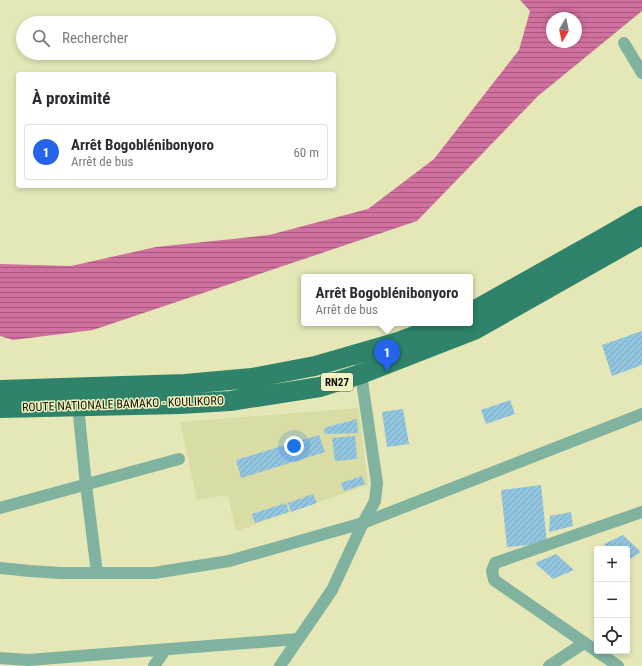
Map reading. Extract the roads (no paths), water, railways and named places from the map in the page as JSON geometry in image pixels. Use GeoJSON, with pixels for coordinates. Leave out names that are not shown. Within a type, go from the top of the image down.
{"type":"FeatureCollection","features":[{"type":"Feature","properties":{"kind":"main road"},"geometry":{"type":"LineString","coordinates":[[473,311],[602,240],[642,216]]}},
{"type":"Feature","properties":{"kind":"main road","name":"ROUTE NATIONALE BAMAKO - KOULIKORO"},"geometry":{"type":"LineString","coordinates":[[0,408],[180,404],[230,401],[320,387],[361,374],[474,330],[642,235]]}},
{"type":"Feature","properties":{"kind":"main road","name":"ROUTE NATIONALE BAMAKO - KOULIKORO"},"geometry":{"type":"LineString","coordinates":[[0,390],[185,384],[244,378],[315,366],[398,342],[440,326]]}},
{"type":"Feature","properties":{"kind":"street"},"geometry":{"type":"LineString","coordinates":[[624,43],[642,73]]}},
{"type":"Feature","properties":{"kind":"street"},"geometry":{"type":"LineString","coordinates":[[280,666],[332,590],[363,523],[375,501],[377,484],[358,354]]}},
{"type":"Feature","properties":{"kind":"street"},"geometry":{"type":"LineString","coordinates":[[78,406],[97,574]]}},
{"type":"Feature","properties":{"kind":"street"},"geometry":{"type":"LineString","coordinates":[[0,568],[97,574],[154,573],[230,561],[363,523],[642,414]]}},
{"type":"Feature","properties":{"kind":"street"},"geometry":{"type":"LineString","coordinates":[[0,508],[179,459]]}},
{"type":"Feature","properties":{"kind":"street"},"geometry":{"type":"LineString","coordinates":[[618,666],[494,580],[492,571],[495,563],[642,512]]}},
{"type":"Feature","properties":{"kind":"street"},"geometry":{"type":"LineString","coordinates":[[0,658],[26,663],[93,660],[165,650],[298,639]]}},
{"type":"Feature","properties":{"kind":"street"},"geometry":{"type":"LineString","coordinates":[[549,666],[584,643]]}},
{"type":"Feature","properties":{"kind":"street"},"geometry":{"type":"LineString","coordinates":[[154,666],[165,650]]}},
{"type":"Feature","properties":{"kind":"place","name":"Arrêt Bogoblénibonyoro"},"geometry":{"type":"Point","coordinates":[387,372]}}]}
